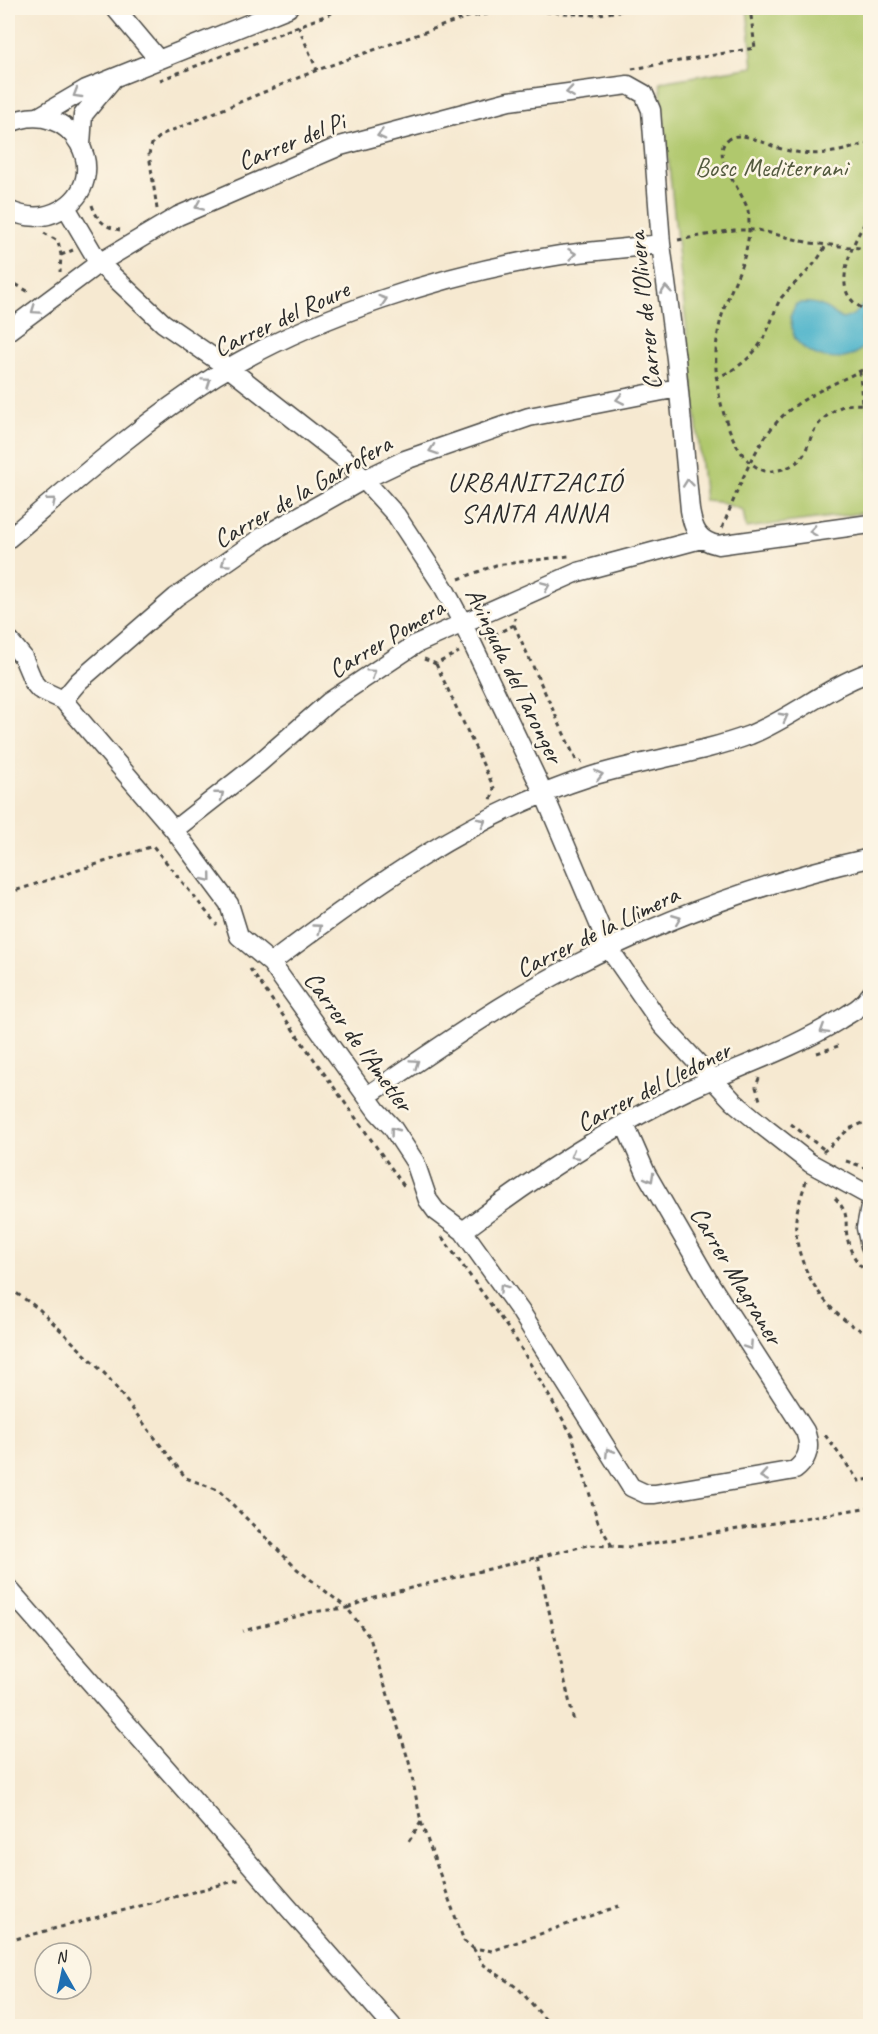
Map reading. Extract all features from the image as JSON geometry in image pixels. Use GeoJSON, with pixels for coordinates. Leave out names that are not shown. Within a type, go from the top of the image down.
{"type":"FeatureCollection","features":[{"type":"Feature","properties":{"kind":"street"},"geometry":{"type":"LineString","coordinates":[[115,8],[157,58]]}},
{"type":"Feature","properties":{"kind":"street"},"geometry":{"type":"LineString","coordinates":[[40,116],[86,88],[288,8]]}},
{"type":"Feature","properties":{"kind":"street"},"geometry":{"type":"LineString","coordinates":[[81,145],[83,115],[115,76]]}},
{"type":"Feature","properties":{"kind":"street","name":"Carrer de l'Olivera"},"geometry":{"type":"LineString","coordinates":[[628,85],[644,94],[651,110],[667,243],[678,388],[692,525],[701,539]]}},
{"type":"Feature","properties":{"kind":"street","name":"Carrer del Pi"},"geometry":{"type":"LineString","coordinates":[[8,331],[99,263],[178,216],[340,146],[509,101],[628,85]]}},
{"type":"Feature","properties":{"kind":"street"},"geometry":{"type":"LineString","coordinates":[[8,124],[24,117],[40,116],[57,121],[71,131],[81,145],[86,161],[85,178],[78,194],[66,207],[52,215],[36,218],[20,216],[8,210]]}},
{"type":"Feature","properties":{"kind":"street","name":"Avinguda del Taronger"},"geometry":{"type":"LineString","coordinates":[[66,207],[99,263],[163,323],[302,423],[346,460],[396,515],[444,588],[462,622],[544,794],[610,950],[662,1024],[714,1081],[764,1127],[815,1166],[870,1196]]}},
{"type":"Feature","properties":{"kind":"street","name":"Carrer del Roure"},"geometry":{"type":"LineString","coordinates":[[8,538],[126,438],[230,369],[305,328],[467,273],[560,255],[667,243]]}},
{"type":"Feature","properties":{"kind":"street","name":"Carrer de la Garrofera"},"geometry":{"type":"LineString","coordinates":[[63,700],[79,681],[176,597],[262,537],[363,480],[405,460],[529,417],[678,388]]}},
{"type":"Feature","properties":{"kind":"street","name":"Carrer Pomera"},"geometry":{"type":"LineString","coordinates":[[174,830],[258,764],[329,702],[416,644],[462,622],[578,572],[701,539],[718,545],[870,524]]}},
{"type":"Feature","properties":{"kind":"street","name":"Carrer de l'Ametler"},"geometry":{"type":"LineString","coordinates":[[8,639],[23,657],[39,689],[63,700],[174,830],[229,904],[242,940],[271,963],[415,1162],[428,1200],[436,1211],[463,1231],[527,1321],[631,1487],[646,1494],[786,1473],[802,1464],[807,1439]]}},
{"type":"Feature","properties":{"kind":"street"},"geometry":{"type":"LineString","coordinates":[[271,963],[366,892],[442,844],[495,815],[593,776],[673,758],[751,734],[844,681],[870,672]]}},
{"type":"Feature","properties":{"kind":"street","name":"Carrer de la Llimera"},"geometry":{"type":"LineString","coordinates":[[367,1096],[522,995],[571,967],[649,930],[737,894],[870,858]]}},
{"type":"Feature","properties":{"kind":"street","name":"Carrer del Lledoner"},"geometry":{"type":"LineString","coordinates":[[463,1231],[523,1185],[625,1125],[687,1091],[812,1037],[854,1011],[870,995]]}},
{"type":"Feature","properties":{"kind":"street","name":"Carrer Magraner"},"geometry":{"type":"LineString","coordinates":[[625,1125],[646,1173],[712,1287],[807,1439]]}},
{"type":"Feature","properties":{"kind":"street"},"geometry":{"type":"LineString","coordinates":[[870,1207],[866,1228],[870,1246]]}},
{"type":"Feature","properties":{"kind":"street"},"geometry":{"type":"LineString","coordinates":[[8,1588],[392,2026]]}},
{"type":"Feature","properties":{"kind":"path"},"geometry":{"type":"LineString","coordinates":[[149,84],[345,8]]}},
{"type":"Feature","properties":{"kind":"path"},"geometry":{"type":"LineString","coordinates":[[465,8],[467,17]]}},
{"type":"Feature","properties":{"kind":"path"},"geometry":{"type":"LineString","coordinates":[[158,211],[149,154],[152,144],[163,134],[317,70],[467,17],[518,10],[593,15],[639,8]]}},
{"type":"Feature","properties":{"kind":"path"},"geometry":{"type":"LineString","coordinates":[[298,26],[317,70]]}},
{"type":"Feature","properties":{"kind":"path"},"geometry":{"type":"LineString","coordinates":[[870,142],[843,152],[808,155],[748,138],[735,136],[727,140],[722,150],[724,165],[748,211],[749,230],[742,269],[727,300],[717,343],[715,378],[720,407],[736,447],[751,462],[765,471],[780,470],[795,465],[806,454],[818,425],[830,414],[845,405],[870,404]]}},
{"type":"Feature","properties":{"kind":"path"},"geometry":{"type":"LineString","coordinates":[[92,203],[96,215],[106,227]]}},
{"type":"Feature","properties":{"kind":"path"},"geometry":{"type":"LineString","coordinates":[[870,216],[861,227],[846,271],[847,294],[857,305],[870,313]]}},
{"type":"Feature","properties":{"kind":"path"},"geometry":{"type":"LineString","coordinates":[[667,243],[708,234],[749,230],[826,245],[870,249]]}},
{"type":"Feature","properties":{"kind":"path"},"geometry":{"type":"LineString","coordinates":[[42,232],[58,241],[61,255]]}},
{"type":"Feature","properties":{"kind":"path"},"geometry":{"type":"LineString","coordinates":[[715,378],[730,373],[753,356],[769,327],[780,300],[817,264],[826,245]]}},
{"type":"Feature","properties":{"kind":"path"},"geometry":{"type":"LineString","coordinates":[[8,280],[31,293]]}},
{"type":"Feature","properties":{"kind":"path"},"geometry":{"type":"LineString","coordinates":[[719,533],[751,462],[773,428],[794,406],[870,366]]}},
{"type":"Feature","properties":{"kind":"path"},"geometry":{"type":"LineString","coordinates":[[860,371],[862,405],[870,423]]}},
{"type":"Feature","properties":{"kind":"path"},"geometry":{"type":"LineString","coordinates":[[458,580],[496,565],[579,555]]}},
{"type":"Feature","properties":{"kind":"path"},"geometry":{"type":"LineString","coordinates":[[516,610],[514,625],[576,760],[589,765]]}},
{"type":"Feature","properties":{"kind":"path"},"geometry":{"type":"LineString","coordinates":[[436,664],[514,625]]}},
{"type":"Feature","properties":{"kind":"path"},"geometry":{"type":"LineString","coordinates":[[420,657],[436,664],[494,788],[490,804]]}},
{"type":"Feature","properties":{"kind":"path"},"geometry":{"type":"LineString","coordinates":[[8,893],[153,846],[219,928]]}},
{"type":"Feature","properties":{"kind":"path"},"geometry":{"type":"LineString","coordinates":[[247,965],[411,1195]]}},
{"type":"Feature","properties":{"kind":"path"},"geometry":{"type":"LineString","coordinates":[[812,1055],[838,1046]]}},
{"type":"Feature","properties":{"kind":"path"},"geometry":{"type":"LineString","coordinates":[[767,1070],[759,1077],[756,1087],[760,1100],[769,1107]]}},
{"type":"Feature","properties":{"kind":"path"},"geometry":{"type":"LineString","coordinates":[[870,1120],[849,1129],[825,1150],[808,1175],[796,1214],[798,1245],[810,1281],[830,1307],[870,1334]]}},
{"type":"Feature","properties":{"kind":"path"},"geometry":{"type":"LineString","coordinates":[[788,1122],[833,1154]]}},
{"type":"Feature","properties":{"kind":"path"},"geometry":{"type":"LineString","coordinates":[[840,1158],[870,1169]]}},
{"type":"Feature","properties":{"kind":"path"},"geometry":{"type":"LineString","coordinates":[[831,1194],[844,1207],[848,1218],[848,1241],[856,1262],[870,1277]]}},
{"type":"Feature","properties":{"kind":"path"},"geometry":{"type":"LineString","coordinates":[[438,1233],[515,1338],[572,1435],[598,1522],[612,1546]]}},
{"type":"Feature","properties":{"kind":"path"},"geometry":{"type":"LineString","coordinates":[[8,1293],[16,1293],[39,1309],[107,1376],[174,1459],[186,1478],[218,1490],[297,1569],[347,1608],[370,1638],[409,1762],[421,1822],[464,1941],[473,1948],[484,1965],[519,1989],[551,2026]]}},
{"type":"Feature","properties":{"kind":"path"},"geometry":{"type":"LineString","coordinates":[[807,1439],[816,1423],[859,1481],[870,1479]]}},
{"type":"Feature","properties":{"kind":"path"},"geometry":{"type":"LineString","coordinates":[[243,1631],[312,1612],[347,1608],[374,1597],[588,1545],[630,1546],[870,1507]]}},
{"type":"Feature","properties":{"kind":"path"},"geometry":{"type":"LineString","coordinates":[[537,1557],[574,1722]]}},
{"type":"Feature","properties":{"kind":"path"},"geometry":{"type":"LineString","coordinates":[[409,1841],[421,1822]]}},
{"type":"Feature","properties":{"kind":"path"},"geometry":{"type":"LineString","coordinates":[[8,1941],[261,1874]]}},
{"type":"Feature","properties":{"kind":"path"},"geometry":{"type":"LineString","coordinates":[[473,1948],[492,1951],[619,1906]]}},
{"type":"Feature","properties":{"kind":"green space","name":"Bosc Mediterrani"},"geometry":{"type":"Polygon","coordinates":[[[747,8],[870,8],[870,512],[746,528],[743,510],[718,502],[705,501],[660,82],[753,67],[747,8]]]}},
{"type":"Feature","properties":{"kind":"water"},"geometry":{"type":"Polygon","coordinates":[[[870,291],[870,302],[862,323],[864,346],[857,353],[839,359],[820,356],[803,347],[796,340],[790,317],[796,304],[815,304],[826,308],[842,319],[856,313],[870,291]]]}},
{"type":"Feature","properties":{"kind":"district","name":"URBANITZACIÓ SANTA ANNA"},"geometry":{"type":"Point","coordinates":[535,498]}}]}
